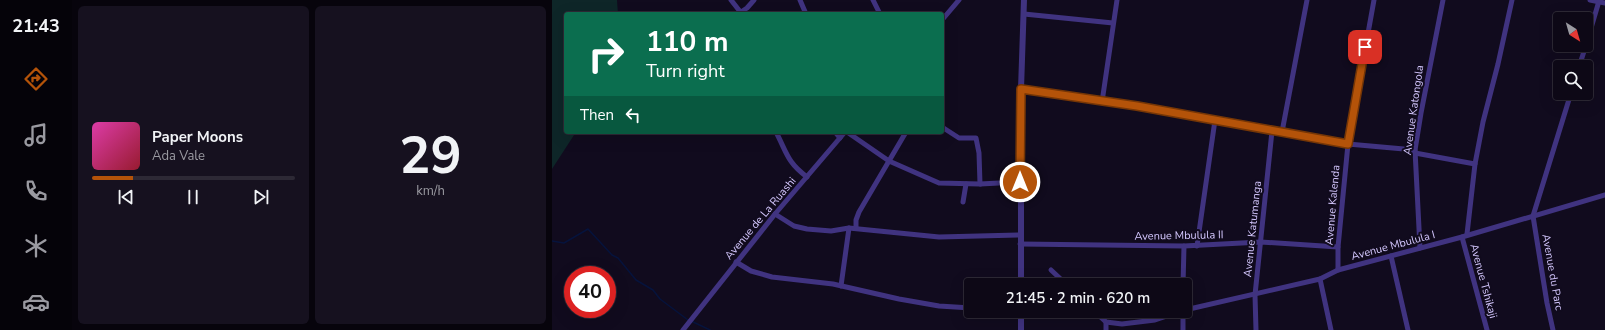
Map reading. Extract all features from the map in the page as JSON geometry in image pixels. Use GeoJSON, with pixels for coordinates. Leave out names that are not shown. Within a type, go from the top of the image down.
{"type":"FeatureCollection","features":[{"type":"Feature","properties":{"kind":"street"},"geometry":{"type":"LineString","coordinates":[[731,0],[739,12]]}},
{"type":"Feature","properties":{"kind":"street"},"geometry":{"type":"LineString","coordinates":[[741,12],[754,0]]}},
{"type":"Feature","properties":{"kind":"street"},"geometry":{"type":"LineString","coordinates":[[800,0],[805,12]]}},
{"type":"Feature","properties":{"kind":"street"},"geometry":{"type":"LineString","coordinates":[[873,0],[879,12]]}},
{"type":"Feature","properties":{"kind":"street"},"geometry":{"type":"LineString","coordinates":[[944,18],[959,0]]}},
{"type":"Feature","properties":{"kind":"street"},"geometry":{"type":"LineString","coordinates":[[1021,278],[1021,89],[1024,0]]}},
{"type":"Feature","properties":{"kind":"street"},"geometry":{"type":"LineString","coordinates":[[1102,102],[1117,0]]}},
{"type":"Feature","properties":{"kind":"street"},"geometry":{"type":"LineString","coordinates":[[1282,132],[1307,0]]}},
{"type":"Feature","properties":{"kind":"street","name":"Avenue Kalenda"},"geometry":{"type":"LineString","coordinates":[[1338,270],[1338,247],[1348,144],[1374,0]]}},
{"type":"Feature","properties":{"kind":"street","name":"Avenue Katongola"},"geometry":{"type":"LineString","coordinates":[[1420,248],[1415,152],[1443,0]]}},
{"type":"Feature","properties":{"kind":"street"},"geometry":{"type":"LineString","coordinates":[[1467,234],[1475,164],[1483,122],[1512,0]]}},
{"type":"Feature","properties":{"kind":"street"},"geometry":{"type":"LineString","coordinates":[[1590,0],[1605,3]]}},
{"type":"Feature","properties":{"kind":"street"},"geometry":{"type":"LineString","coordinates":[[1593,22],[1599,2]]}},
{"type":"Feature","properties":{"kind":"street"},"geometry":{"type":"LineString","coordinates":[[1024,14],[1113,24]]}},
{"type":"Feature","properties":{"kind":"street"},"geometry":{"type":"LineString","coordinates":[[1021,89],[1137,106],[1272,131],[1348,144],[1415,152],[1475,164]]}},
{"type":"Feature","properties":{"kind":"street"},"geometry":{"type":"LineString","coordinates":[[1533,216],[1569,100]]}},
{"type":"Feature","properties":{"kind":"street"},"geometry":{"type":"LineString","coordinates":[[1197,246],[1215,120]]}},
{"type":"Feature","properties":{"kind":"street"},"geometry":{"type":"LineString","coordinates":[[944,128],[959,138],[976,138],[979,153],[980,184]]}},
{"type":"Feature","properties":{"kind":"street","name":"Avenue Katumanga"},"geometry":{"type":"LineString","coordinates":[[1256,330],[1256,295],[1272,131]]}},
{"type":"Feature","properties":{"kind":"street"},"geometry":{"type":"LineString","coordinates":[[777,134],[790,162],[806,177]]}},
{"type":"Feature","properties":{"kind":"street"},"geometry":{"type":"LineString","coordinates":[[837,134],[840,138]]}},
{"type":"Feature","properties":{"kind":"street","name":"Avenue de La Ruashi"},"geometry":{"type":"LineString","coordinates":[[683,330],[736,262],[806,177],[844,134]]}},
{"type":"Feature","properties":{"kind":"street"},"geometry":{"type":"LineString","coordinates":[[849,134],[889,161],[939,183],[980,184],[1020,182]]}},
{"type":"Feature","properties":{"kind":"street"},"geometry":{"type":"LineString","coordinates":[[856,228],[856,220],[859,212],[905,134]]}},
{"type":"Feature","properties":{"kind":"street"},"geometry":{"type":"LineString","coordinates":[[964,202],[966,184]]}},
{"type":"Feature","properties":{"kind":"street","name":"Avenue Mbulula I"},"geometry":{"type":"LineString","coordinates":[[1192,309],[1320,279],[1338,270],[1462,237],[1467,234],[1605,195]]}},
{"type":"Feature","properties":{"kind":"street"},"geometry":{"type":"LineString","coordinates":[[776,214],[794,226],[831,231],[856,228],[939,237],[1021,236]]}},
{"type":"Feature","properties":{"kind":"street","name":"Avenue du Parc"},"geometry":{"type":"LineString","coordinates":[[1533,216],[1547,303],[1553,330]]}},
{"type":"Feature","properties":{"kind":"street"},"geometry":{"type":"LineString","coordinates":[[841,286],[849,228]]}},
{"type":"Feature","properties":{"kind":"street","name":"Avenue Tshikaji"},"geometry":{"type":"LineString","coordinates":[[1462,237],[1487,330]]}},
{"type":"Feature","properties":{"kind":"street","name":"Avenue Mbulula II"},"geometry":{"type":"LineString","coordinates":[[1020,244],[1197,246],[1261,242],[1338,247]]}},
{"type":"Feature","properties":{"kind":"street"},"geometry":{"type":"LineString","coordinates":[[1183,278],[1184,246]]}},
{"type":"Feature","properties":{"kind":"street"},"geometry":{"type":"LineString","coordinates":[[1392,256],[1408,330]]}},
{"type":"Feature","properties":{"kind":"street"},"geometry":{"type":"LineString","coordinates":[[736,262],[765,275],[841,286],[939,306],[964,308]]}},
{"type":"Feature","properties":{"kind":"street"},"geometry":{"type":"LineString","coordinates":[[1051,270],[1060,278]]}},
{"type":"Feature","properties":{"kind":"street"},"geometry":{"type":"LineString","coordinates":[[1320,279],[1331,330]]}},
{"type":"Feature","properties":{"kind":"street"},"geometry":{"type":"LineString","coordinates":[[1021,318],[1021,330]]}},
{"type":"Feature","properties":{"kind":"street"},"geometry":{"type":"LineString","coordinates":[[1102,318],[1106,322],[1106,330]]}},
{"type":"Feature","properties":{"kind":"street","name":"Avenue Mbulula I"},"geometry":{"type":"LineString","coordinates":[[1106,322],[1122,324],[1144,322],[1161,318]]}},
{"type":"Feature","properties":{"kind":"street"},"geometry":{"type":"LineString","coordinates":[[1183,318],[1183,330]]}},
{"type":"Feature","properties":{"kind":"green space"},"geometry":{"type":"Polygon","coordinates":[[[552,0],[617,0],[618,12],[564,12],[564,134],[575,134],[552,169],[552,0]]]}},
{"type":"Feature","properties":{"kind":"waterway"},"geometry":{"type":"LineString","coordinates":[[552,241],[564,243],[588,229],[612,255],[618,258],[636,280],[653,290],[660,299],[688,320]]}},
{"type":"Feature","properties":{"kind":"waterway"},"geometry":{"type":"LineString","coordinates":[[691,321],[710,330]]}},
{"type":"Feature","properties":{"kind":"route"},"geometry":{"type":"LineString","coordinates":[[1020,182],[1021,89],[1137,106],[1348,144],[1365,47]]}}]}
